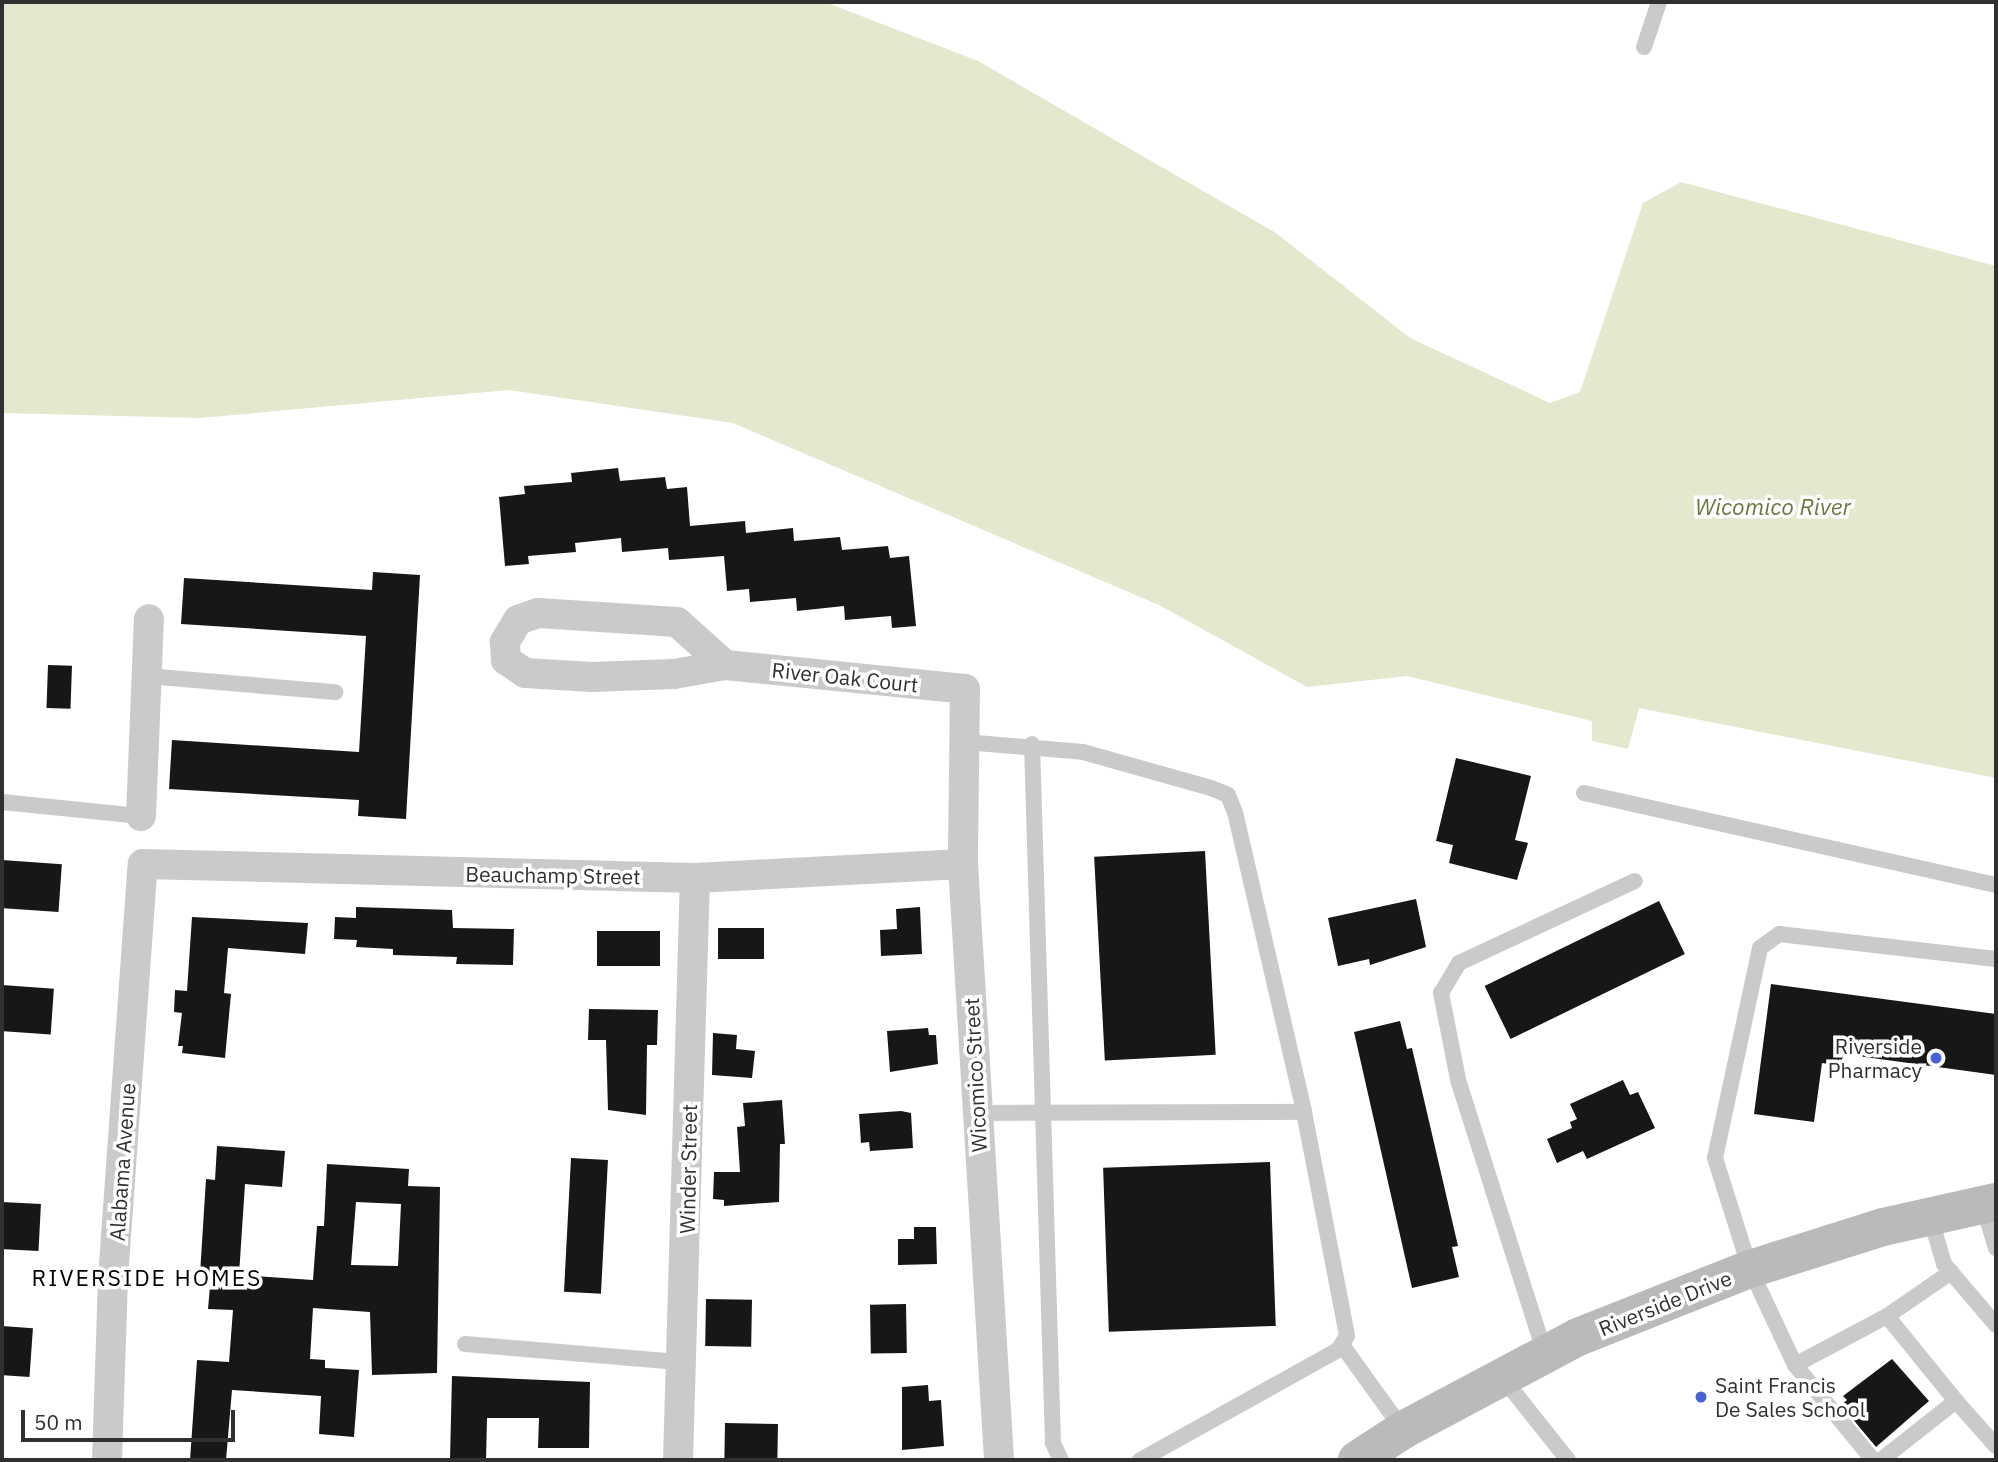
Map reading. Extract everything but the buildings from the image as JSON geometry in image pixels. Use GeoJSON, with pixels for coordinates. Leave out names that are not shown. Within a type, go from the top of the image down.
{"type":"FeatureCollection","features":[{"type":"Feature","properties":{"kind":"street","name":"River Oak Court"},"geometry":{"type":"LineString","coordinates":[[725,666],[677,622],[538,613],[518,620],[505,642],[506,660],[525,673],[619,676],[725,666],[965,689]]}},
{"type":"Feature","properties":{"kind":"street"},"geometry":{"type":"LineString","coordinates":[[141,816],[149,619]]}},
{"type":"Feature","properties":{"kind":"street","name":"Wicomico Street"},"geometry":{"type":"LineString","coordinates":[[965,689],[963,863],[999,1460]]}},
{"type":"Feature","properties":{"kind":"street","name":"Beauchamp Street"},"geometry":{"type":"LineString","coordinates":[[143,864],[695,878],[963,863]]}},
{"type":"Feature","properties":{"kind":"street","name":"Alabama Avenue"},"geometry":{"type":"LineString","coordinates":[[107,1460],[113,1278],[143,864]]}},
{"type":"Feature","properties":{"kind":"street","name":"Winder Street"},"geometry":{"type":"LineString","coordinates":[[678,1460],[695,878]]}},
{"type":"Feature","properties":{"kind":"street","name":"Riverside Drive"},"geometry":{"type":"LineString","coordinates":[[1357,1460],[1402,1430],[1545,1354],[1750,1269],[1930,1216],[1990,1203]]}},
{"type":"Feature","properties":{"kind":"lane"},"geometry":{"type":"LineString","coordinates":[[1644,47],[1659,2]]}},
{"type":"Feature","properties":{"kind":"lane"},"geometry":{"type":"LineString","coordinates":[[147,676],[335,692]]}},
{"type":"Feature","properties":{"kind":"lane"},"geometry":{"type":"LineString","coordinates":[[965,742],[1032,744],[1083,752],[1228,795],[1304,1112],[1347,1316],[1348,1336],[1342,1345],[1140,1460]]}},
{"type":"Feature","properties":{"kind":"lane"},"geometry":{"type":"LineString","coordinates":[[1032,744],[1053,1443],[1061,1460]]}},
{"type":"Feature","properties":{"kind":"lane"},"geometry":{"type":"LineString","coordinates":[[1584,793],[1996,885]]}},
{"type":"Feature","properties":{"kind":"lane"},"geometry":{"type":"LineString","coordinates":[[2,802],[141,816]]}},
{"type":"Feature","properties":{"kind":"lane"},"geometry":{"type":"LineString","coordinates":[[1545,1354],[1458,1079],[1441,993],[1459,963],[1635,881]]}},
{"type":"Feature","properties":{"kind":"lane"},"geometry":{"type":"LineString","coordinates":[[1873,1460],[1795,1365],[1750,1269],[1715,1158],[1760,947],[1779,934],[1996,959]]}},
{"type":"Feature","properties":{"kind":"lane"},"geometry":{"type":"LineString","coordinates":[[977,1113],[1304,1112]]}},
{"type":"Feature","properties":{"kind":"lane"},"geometry":{"type":"LineString","coordinates":[[1990,1203],[1996,1248]]}},
{"type":"Feature","properties":{"kind":"lane"},"geometry":{"type":"LineString","coordinates":[[1930,1216],[1951,1272],[1996,1325]]}},
{"type":"Feature","properties":{"kind":"lane"},"geometry":{"type":"LineString","coordinates":[[1795,1365],[1887,1315],[1951,1272]]}},
{"type":"Feature","properties":{"kind":"lane"},"geometry":{"type":"LineString","coordinates":[[1887,1315],[1996,1446]]}},
{"type":"Feature","properties":{"kind":"lane"},"geometry":{"type":"LineString","coordinates":[[465,1344],[681,1362]]}},
{"type":"Feature","properties":{"kind":"lane"},"geometry":{"type":"LineString","coordinates":[[1342,1345],[1402,1430]]}},
{"type":"Feature","properties":{"kind":"lane"},"geometry":{"type":"LineString","coordinates":[[1502,1377],[1558,1456]]}},
{"type":"Feature","properties":{"kind":"lane"},"geometry":{"type":"LineString","coordinates":[[1881,1460],[1956,1401]]}},
{"type":"Feature","properties":{"kind":"water","name":"Wicomico River"},"geometry":{"type":"Polygon","coordinates":[[[2,2],[825,2],[978,61],[1276,233],[1410,338],[1550,403],[1580,392],[1643,203],[1681,182],[1996,266],[1996,778],[1639,708],[1628,749],[1592,741],[1592,721],[1407,676],[1307,687],[1159,605],[733,423],[509,390],[200,418],[2,413],[2,2]]]}},
{"type":"Feature","properties":{"kind":"place","name":"Riverside Pharmacy"},"geometry":{"type":"Point","coordinates":[1936,1058]}},
{"type":"Feature","properties":{"kind":"place","name":"Saint Francis De Sales School"},"geometry":{"type":"Point","coordinates":[1701,1397]}},
{"type":"Feature","properties":{"kind":"district","name":"RIVERSIDE HOMES"},"geometry":{"type":"Point","coordinates":[147,1277]}}]}
